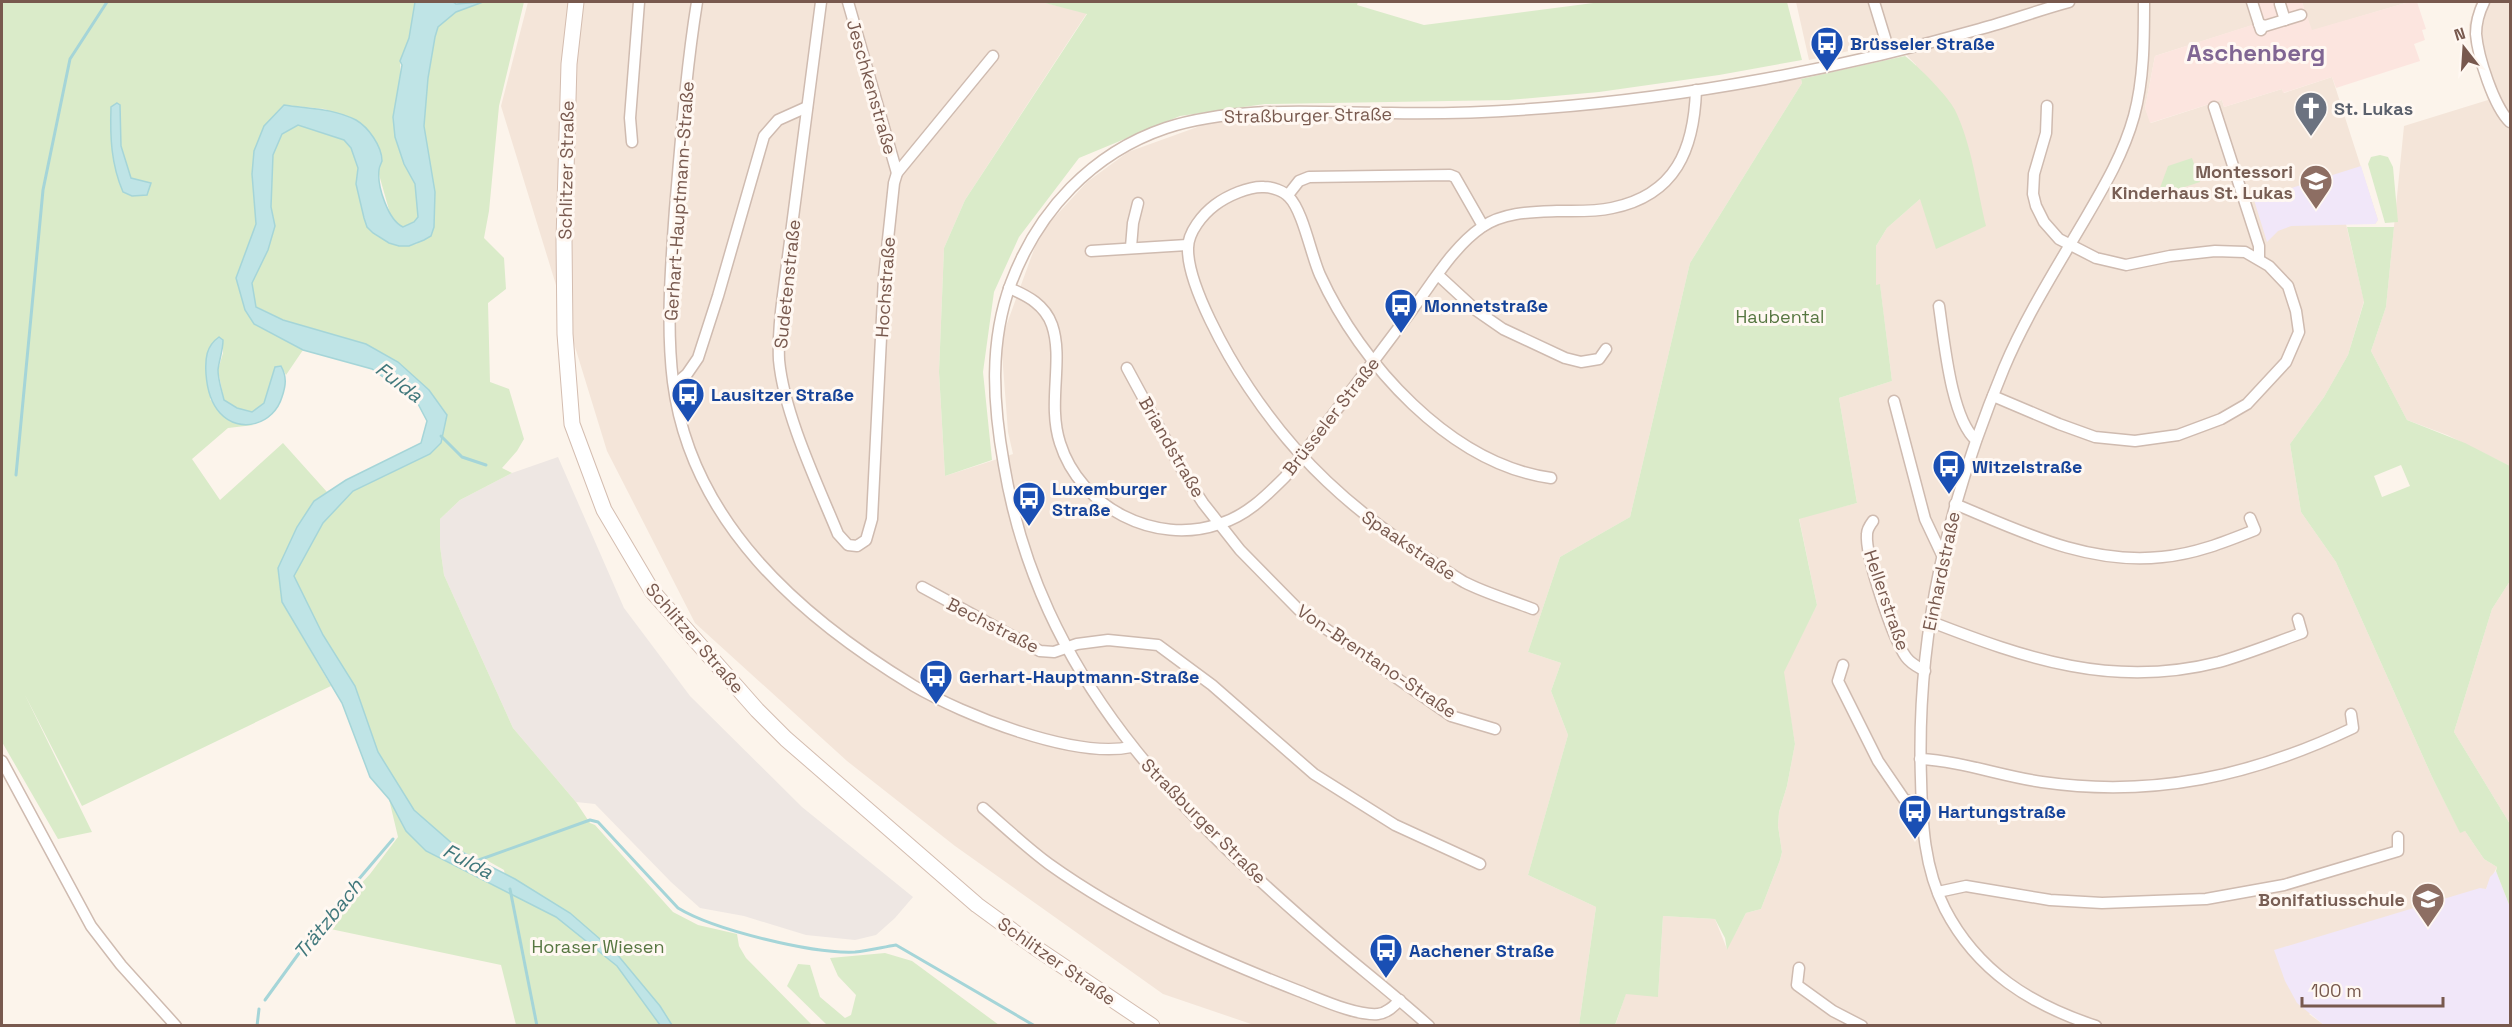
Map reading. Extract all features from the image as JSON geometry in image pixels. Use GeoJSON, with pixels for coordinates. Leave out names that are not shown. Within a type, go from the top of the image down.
{"type":"FeatureCollection","features":[{"type":"Feature","properties":{"kind":"main road","name":"Schlitzer Straße"},"geometry":{"type":"LineString","coordinates":[[576,2],[569,64],[564,240],[565,334],[572,424],[604,510],[652,591],[750,703],[786,739],[977,905],[1030,944],[1152,1026]]}},
{"type":"Feature","properties":{"kind":"street"},"geometry":{"type":"LineString","coordinates":[[632,142],[630,118],[639,2]]}},
{"type":"Feature","properties":{"kind":"street","name":"Gerhart-Hauptmann-Straße"},"geometry":{"type":"LineString","coordinates":[[697,2],[688,61],[672,255],[670,314],[674,384],[690,445],[705,485],[720,514],[758,562],[789,593],[846,642],[921,690],[1000,724],[1053,740],[1102,750],[1131,747]]}},
{"type":"Feature","properties":{"kind":"street","name":"Sudetenstraße"},"geometry":{"type":"LineString","coordinates":[[821,2],[778,333],[779,361],[785,393],[797,429],[838,534],[848,545],[857,546]]}},
{"type":"Feature","properties":{"kind":"street","name":"Jeschkenstraße"},"geometry":{"type":"LineString","coordinates":[[848,2],[897,172]]}},
{"type":"Feature","properties":{"kind":"street"},"geometry":{"type":"LineString","coordinates":[[1874,2],[1889,51]]}},
{"type":"Feature","properties":{"kind":"street","name":"Straßburger Straße"},"geometry":{"type":"LineString","coordinates":[[1429,1026],[1313,927],[1218,841],[1131,747],[1096,698],[1066,649],[1025,553],[1012,509],[1001,450],[996,404],[995,360],[1001,313],[1024,253],[1042,219],[1072,186],[1106,158],[1153,133],[1184,123],[1255,113],[1443,113],[1533,109],[1696,90],[1889,51],[1985,28],[2069,2]]}},
{"type":"Feature","properties":{"kind":"street","name":"Einhardstraße"},"geometry":{"type":"LineString","coordinates":[[2096,1026],[2039,1004],[1995,974],[1961,936],[1938,892],[1927,858],[1920,759],[1929,621],[1955,504],[1993,396],[2024,326],[2115,165],[2133,120],[2142,68],[2144,2]]}},
{"type":"Feature","properties":{"kind":"street"},"geometry":{"type":"LineString","coordinates":[[2252,2],[2260,27],[2301,15]]}},
{"type":"Feature","properties":{"kind":"street"},"geometry":{"type":"LineString","coordinates":[[2484,2],[2477,24],[2479,46],[2494,98],[2511,123]]}},
{"type":"Feature","properties":{"kind":"street"},"geometry":{"type":"LineString","coordinates":[[2280,4],[2285,20]]}},
{"type":"Feature","properties":{"kind":"street"},"geometry":{"type":"LineString","coordinates":[[897,172],[993,56]]}},
{"type":"Feature","properties":{"kind":"street","name":"Brüsseler Straße"},"geometry":{"type":"LineString","coordinates":[[1009,288],[1036,302],[1051,323],[1056,353],[1054,395],[1057,432],[1066,459],[1086,488],[1114,511],[1143,524],[1178,530],[1219,524],[1243,514],[1265,497],[1301,457],[1438,275],[1469,238],[1483,226],[1515,214],[1614,208],[1648,194],[1668,178],[1684,154],[1694,124],[1696,90]]}},
{"type":"Feature","properties":{"kind":"street"},"geometry":{"type":"LineString","coordinates":[[1993,396],[2083,433],[2122,441],[2178,435],[2236,412],[2256,395],[2286,362],[2299,332],[2296,310],[2288,286],[2269,266],[2245,252],[2215,251],[2170,256],[2126,265],[2096,258],[2059,239],[2044,222],[2033,194],[2034,174],[2046,133],[2047,106]]}},
{"type":"Feature","properties":{"kind":"street"},"geometry":{"type":"LineString","coordinates":[[674,384],[687,374],[698,358],[764,136],[778,120],[807,107]]}},
{"type":"Feature","properties":{"kind":"street"},"geometry":{"type":"LineString","coordinates":[[2214,107],[2259,246],[2259,259]]}},
{"type":"Feature","properties":{"kind":"street","name":"Hochstraße"},"geometry":{"type":"LineString","coordinates":[[857,546],[866,540],[872,519],[884,278],[897,172]]}},
{"type":"Feature","properties":{"kind":"street"},"geometry":{"type":"LineString","coordinates":[[1288,195],[1299,181],[1309,177],[1450,175],[1455,177],[1483,226]]}},
{"type":"Feature","properties":{"kind":"street"},"geometry":{"type":"LineString","coordinates":[[1091,251],[1187,245],[1206,211],[1222,200],[1260,187],[1288,195],[1297,210],[1319,273],[1330,296],[1373,362],[1415,406],[1447,432],[1501,464],[1528,475],[1551,478]]}},
{"type":"Feature","properties":{"kind":"street"},"geometry":{"type":"LineString","coordinates":[[1131,247],[1138,203]]}},
{"type":"Feature","properties":{"kind":"street","name":"Spaakstraße"},"geometry":{"type":"LineString","coordinates":[[1187,245],[1190,268],[1211,323],[1232,363],[1273,423],[1301,457],[1359,511],[1387,532],[1465,582],[1533,609]]}},
{"type":"Feature","properties":{"kind":"street"},"geometry":{"type":"LineString","coordinates":[[1438,275],[1477,311],[1503,329],[1545,351],[1581,363],[1599,359],[1606,349]]}},
{"type":"Feature","properties":{"kind":"street"},"geometry":{"type":"LineString","coordinates":[[1939,306],[1948,366],[1962,422],[1976,440]]}},
{"type":"Feature","properties":{"kind":"street","name":"Briandstraße"},"geometry":{"type":"LineString","coordinates":[[1127,368],[1186,477],[1219,524]]}},
{"type":"Feature","properties":{"kind":"street"},"geometry":{"type":"LineString","coordinates":[[1894,401],[1925,519],[1942,555]]}},
{"type":"Feature","properties":{"kind":"street"},"geometry":{"type":"LineString","coordinates":[[1955,504],[2063,547],[2097,555],[2135,559],[2164,557],[2212,546],[2255,530],[2250,518]]}},
{"type":"Feature","properties":{"kind":"street","name":"Hellerstraße"},"geometry":{"type":"LineString","coordinates":[[1872,521],[1866,531],[1868,548],[1895,633],[1906,657],[1913,665],[1925,671]]}},
{"type":"Feature","properties":{"kind":"street","name":"Von-Brentano-Straße"},"geometry":{"type":"LineString","coordinates":[[1219,524],[1299,610],[1451,716],[1495,729]]}},
{"type":"Feature","properties":{"kind":"street","name":"Bechstraße"},"geometry":{"type":"LineString","coordinates":[[922,587],[1040,651],[1054,652],[1066,649]]}},
{"type":"Feature","properties":{"kind":"street"},"geometry":{"type":"LineString","coordinates":[[1929,621],[2037,660],[2074,668],[2122,672],[2177,669],[2219,662],[2302,633],[2298,619]]}},
{"type":"Feature","properties":{"kind":"street"},"geometry":{"type":"LineString","coordinates":[[1066,649],[1089,642],[1108,640],[1158,645],[1212,685],[1314,774],[1395,825],[1480,864]]}},
{"type":"Feature","properties":{"kind":"street"},"geometry":{"type":"LineString","coordinates":[[1843,665],[1838,681],[1878,761],[1904,799],[1922,807]]}},
{"type":"Feature","properties":{"kind":"street"},"geometry":{"type":"LineString","coordinates":[[1920,759],[1942,761],[2018,779],[2075,786],[2160,786],[2235,773],[2304,750],[2353,728],[2351,714]]}},
{"type":"Feature","properties":{"kind":"street"},"geometry":{"type":"LineString","coordinates":[[2,761],[91,926],[121,965],[176,1026]]}},
{"type":"Feature","properties":{"kind":"street"},"geometry":{"type":"LineString","coordinates":[[983,808],[1048,863],[1099,897],[1161,932],[1224,962],[1327,1002],[1367,1014],[1384,1012],[1400,1000]]}},
{"type":"Feature","properties":{"kind":"street"},"geometry":{"type":"LineString","coordinates":[[1938,892],[1966,886],[2050,900],[2102,903],[2206,899],[2284,885],[2398,851],[2398,837]]}},
{"type":"Feature","properties":{"kind":"street"},"geometry":{"type":"LineString","coordinates":[[1799,968],[1797,984],[1833,1011],[1862,1026]]}},
{"type":"Feature","properties":{"kind":"shaded area"},"geometry":{"type":"Polygon","coordinates":[[[528,2],[1041,2],[1087,13],[965,200],[944,248],[939,372],[945,476],[1013,454],[1008,432],[1001,340],[1040,233],[1087,182],[1128,152],[1214,121],[1440,117],[1613,107],[1801,79],[1802,83],[1690,263],[1630,517],[1560,557],[1528,652],[1561,663],[1551,691],[1568,735],[1528,875],[1596,907],[1579,1025],[1254,1025],[1163,994],[955,846],[847,761],[695,623],[607,451],[501,106],[528,2]]]}},
{"type":"Feature","properties":{"kind":"shaded area"},"geometry":{"type":"Polygon","coordinates":[[[1796,2],[2249,2],[2256,24],[2155,56],[2145,108],[2151,123],[2222,100],[2224,107],[2282,89],[2284,93],[2332,77],[2378,220],[2375,224],[2346,224],[2364,301],[2348,355],[2324,397],[2290,444],[2301,512],[2336,562],[2433,779],[2460,832],[2465,831],[2484,859],[2497,867],[2486,889],[2309,1014],[2324,1025],[1615,1026],[1626,993],[1658,996],[1663,916],[1715,919],[1727,949],[1746,913],[1761,909],[1782,852],[1778,826],[1779,812],[1787,786],[1795,744],[1783,672],[1817,605],[1799,518],[1857,503],[1839,398],[1892,381],[1880,285],[1876,286],[1876,246],[1887,228],[1921,198],[1916,65],[1893,41],[1809,60],[1796,2]]]}},
{"type":"Feature","properties":{"kind":"shaded area"},"geometry":{"type":"Polygon","coordinates":[[[2249,2],[2302,2],[2312,30],[2409,2],[2417,2],[2426,29],[2422,30],[2425,40],[2414,44],[2420,61],[2336,88],[2332,77],[2283,93],[2282,89],[2224,107],[2222,100],[2150,123],[2145,108],[2155,56],[2255,24],[2249,2]]]}},
{"type":"Feature","properties":{"kind":"shaded area"},"geometry":{"type":"Polygon","coordinates":[[[2302,2],[2409,2],[2311,31],[2302,2]]]}},
{"type":"Feature","properties":{"kind":"shaded area"},"geometry":{"type":"Polygon","coordinates":[[[2476,2],[2510,2],[2510,466],[2447,435],[2407,420],[2371,351],[2386,307],[2404,126],[2488,100],[2470,42],[2469,25],[2476,2]]]}},
{"type":"Feature","properties":{"kind":"shaded area","name":"Montessori Kinderhaus St. Lukas"},"geometry":{"type":"Polygon","coordinates":[[[2361,166],[2378,220],[2375,224],[2291,226],[2278,231],[2267,242],[2254,200],[2361,166]]]}},
{"type":"Feature","properties":{"kind":"shaded area"},"geometry":{"type":"Polygon","coordinates":[[[558,457],[624,608],[690,696],[802,807],[913,897],[876,935],[855,940],[806,935],[744,916],[700,908],[671,882],[595,804],[576,802],[513,728],[444,575],[440,546],[440,519],[460,500],[512,473],[558,457]]]}},
{"type":"Feature","properties":{"kind":"shaded area"},"geometry":{"type":"Polygon","coordinates":[[[2510,581],[2510,824],[2454,732],[2492,609],[2510,581]]]}},
{"type":"Feature","properties":{"kind":"shaded area","name":"Bonifatiusschule"},"geometry":{"type":"Polygon","coordinates":[[[2496,871],[2510,907],[2510,1025],[2324,1025],[2297,1003],[2285,981],[2274,950],[2480,888],[2486,889],[2490,877],[2496,871]]]}},
{"type":"Feature","properties":{"kind":"green space"},"geometry":{"type":"Polygon","coordinates":[[[2,2],[415,2],[409,38],[400,61],[404,164],[415,184],[418,217],[414,222],[403,227],[391,217],[378,171],[382,161],[376,141],[367,129],[325,109],[284,105],[252,174],[256,224],[236,278],[254,324],[303,350],[286,375],[281,366],[275,368],[264,403],[252,412],[237,408],[224,400],[218,370],[223,353],[223,341],[210,399],[229,418],[254,425],[228,428],[192,459],[220,500],[283,443],[327,492],[314,501],[282,602],[331,686],[82,806],[25,695],[92,832],[58,839],[2,742],[2,2]]]}},
{"type":"Feature","properties":{"kind":"green space","name":"Horaser Wiesen"},"geometry":{"type":"Polygon","coordinates":[[[483,2],[524,2],[499,106],[489,211],[484,238],[504,258],[506,289],[488,303],[490,382],[509,389],[524,439],[502,468],[512,473],[460,500],[440,519],[440,546],[444,575],[513,728],[576,802],[590,823],[595,825],[673,912],[698,925],[737,934],[739,946],[746,958],[812,1025],[516,1025],[501,965],[321,927],[370,874],[398,837],[389,799],[406,831],[482,878],[508,891],[504,870],[488,861],[462,852],[414,810],[378,752],[355,686],[323,635],[294,576],[323,523],[353,491],[430,454],[441,443],[447,414],[429,390],[398,362],[366,344],[283,320],[255,306],[252,283],[268,250],[274,220],[271,207],[273,155],[282,134],[298,125],[344,140],[351,148],[358,168],[356,184],[389,243],[399,246],[417,244],[432,175],[424,126],[428,78],[435,37],[438,27],[456,12],[483,2]]]}},
{"type":"Feature","properties":{"kind":"green space"},"geometry":{"type":"Polygon","coordinates":[[[1041,2],[1358,2],[1357,5],[1424,25],[1601,2],[1787,2],[1802,60],[1719,75],[1599,92],[1509,100],[1265,104],[1180,116],[1079,158],[1019,237],[994,292],[983,372],[992,460],[945,476],[939,372],[944,248],[965,200],[1087,14],[1041,2]]]}},
{"type":"Feature","properties":{"kind":"green space","name":"Haubental"},"geometry":{"type":"Polygon","coordinates":[[[1905,56],[1946,97],[1955,110],[1970,152],[1986,226],[1936,249],[1920,199],[1887,228],[1876,246],[1876,285],[1880,284],[1892,381],[1839,398],[1857,503],[1799,519],[1817,605],[1784,672],[1795,744],[1787,786],[1779,812],[1778,826],[1782,852],[1780,860],[1761,909],[1746,913],[1727,950],[1725,938],[1715,919],[1663,916],[1658,997],[1626,994],[1615,1025],[1579,1025],[1596,907],[1528,875],[1568,735],[1551,691],[1561,663],[1528,652],[1560,557],[1630,517],[1690,263],[1802,83],[1801,79],[1905,56]]]}},
{"type":"Feature","properties":{"kind":"green space"},"geometry":{"type":"Polygon","coordinates":[[[2380,155],[2388,157],[2393,167],[2398,222],[2385,223],[2368,164],[2371,157],[2380,155]]]}},
{"type":"Feature","properties":{"kind":"green space"},"geometry":{"type":"Polygon","coordinates":[[[2192,158],[2200,182],[2157,196],[2168,166],[2192,158]]]}},
{"type":"Feature","properties":{"kind":"green space"},"geometry":{"type":"Polygon","coordinates":[[[2347,227],[2394,227],[2386,307],[2371,351],[2407,420],[2465,443],[2510,466],[2510,581],[2492,609],[2454,732],[2510,824],[2510,907],[2496,871],[2497,867],[2484,859],[2465,831],[2460,833],[2433,779],[2336,562],[2301,512],[2290,444],[2324,397],[2348,355],[2364,302],[2347,227]],[[2401,465],[2374,476],[2382,497],[2410,486],[2401,465]]]}},
{"type":"Feature","properties":{"kind":"green space"},"geometry":{"type":"Polygon","coordinates":[[[885,953],[912,961],[999,1025],[827,1025],[787,986],[798,964],[810,965],[820,997],[845,1018],[851,1015],[856,995],[838,976],[830,958],[885,953]]]}},
{"type":"Feature","properties":{"kind":"water","name":"Fulda"},"geometry":{"type":"Polygon","coordinates":[[[415,2],[453,2],[456,4],[483,2],[456,12],[438,27],[435,37],[428,78],[424,126],[435,192],[434,227],[431,236],[409,246],[399,246],[373,233],[367,227],[364,218],[356,184],[358,168],[351,148],[344,140],[298,125],[282,134],[273,155],[271,207],[275,226],[268,250],[252,283],[256,307],[283,320],[366,344],[398,362],[429,390],[447,415],[441,443],[430,454],[353,491],[323,523],[294,576],[323,635],[355,686],[378,752],[414,810],[462,852],[515,879],[570,913],[616,953],[660,1006],[672,1025],[660,1025],[617,966],[556,917],[426,851],[406,831],[389,799],[370,777],[342,703],[282,602],[278,568],[297,527],[314,501],[346,480],[421,443],[427,421],[417,402],[372,369],[303,350],[254,324],[245,310],[236,278],[256,224],[252,174],[254,151],[264,126],[284,105],[330,111],[347,116],[361,123],[370,132],[380,149],[382,161],[379,169],[380,185],[388,210],[403,227],[414,222],[418,217],[415,184],[404,164],[395,137],[393,117],[402,65],[400,61],[409,38],[415,2]]]}},
{"type":"Feature","properties":{"kind":"water"},"geometry":{"type":"Polygon","coordinates":[[[117,103],[120,105],[121,146],[131,178],[151,183],[147,195],[132,196],[123,192],[119,182],[112,150],[111,129],[111,107],[117,103]]]}},
{"type":"Feature","properties":{"kind":"water"},"geometry":{"type":"Polygon","coordinates":[[[219,337],[223,340],[218,370],[220,385],[224,400],[237,408],[252,412],[264,403],[275,367],[281,366],[285,381],[282,397],[272,414],[264,420],[246,425],[237,424],[228,420],[214,404],[207,384],[206,363],[211,344],[219,337]]]}},
{"type":"Feature","properties":{"kind":"waterway"},"geometry":{"type":"LineString","coordinates":[[16,475],[43,190],[70,59],[107,2]]}},
{"type":"Feature","properties":{"kind":"waterway"},"geometry":{"type":"LineString","coordinates":[[441,436],[462,457],[486,465]]}},
{"type":"Feature","properties":{"kind":"waterway","name":"Fulda"},"geometry":{"type":"LineString","coordinates":[[476,861],[590,820],[598,822],[678,908],[694,916],[764,939],[815,949],[855,952],[896,945],[1035,1026]]}},
{"type":"Feature","properties":{"kind":"waterway","name":"Trätzbach"},"geometry":{"type":"LineString","coordinates":[[265,1000],[318,927],[393,839]]}},
{"type":"Feature","properties":{"kind":"waterway"},"geometry":{"type":"LineString","coordinates":[[510,889],[537,1026]]}},
{"type":"Feature","properties":{"kind":"waterway","name":"Trätzbach"},"geometry":{"type":"LineString","coordinates":[[257,1026],[259,1009]]}},
{"type":"Feature","properties":{"kind":"place","name":"Brüsseler Straße"},"geometry":{"type":"Point","coordinates":[1827,72]}},
{"type":"Feature","properties":{"kind":"place","name":"St. Lukas"},"geometry":{"type":"Point","coordinates":[2311,137]}},
{"type":"Feature","properties":{"kind":"place","name":"Montessori Kinderhaus St. Lukas"},"geometry":{"type":"Point","coordinates":[2316,210]}},
{"type":"Feature","properties":{"kind":"place","name":"Monnetstraße"},"geometry":{"type":"Point","coordinates":[1401,334]}},
{"type":"Feature","properties":{"kind":"place","name":"Lausitzer Straße"},"geometry":{"type":"Point","coordinates":[688,423]}},
{"type":"Feature","properties":{"kind":"place","name":"Witzelstraße"},"geometry":{"type":"Point","coordinates":[1949,495]}},
{"type":"Feature","properties":{"kind":"place","name":"Luxemburger Straße"},"geometry":{"type":"Point","coordinates":[1029,527]}},
{"type":"Feature","properties":{"kind":"place","name":"Gerhart-Hauptmann-Straße"},"geometry":{"type":"Point","coordinates":[936,705]}},
{"type":"Feature","properties":{"kind":"place","name":"Hartungstraße"},"geometry":{"type":"Point","coordinates":[1915,840]}},
{"type":"Feature","properties":{"kind":"place","name":"Bonifatiusschule"},"geometry":{"type":"Point","coordinates":[2428,928]}},
{"type":"Feature","properties":{"kind":"place","name":"Aachener Straße"},"geometry":{"type":"Point","coordinates":[1386,979]}},
{"type":"Feature","properties":{"kind":"district","name":"Aschenberg"},"geometry":{"type":"Point","coordinates":[2256,52]}}]}
